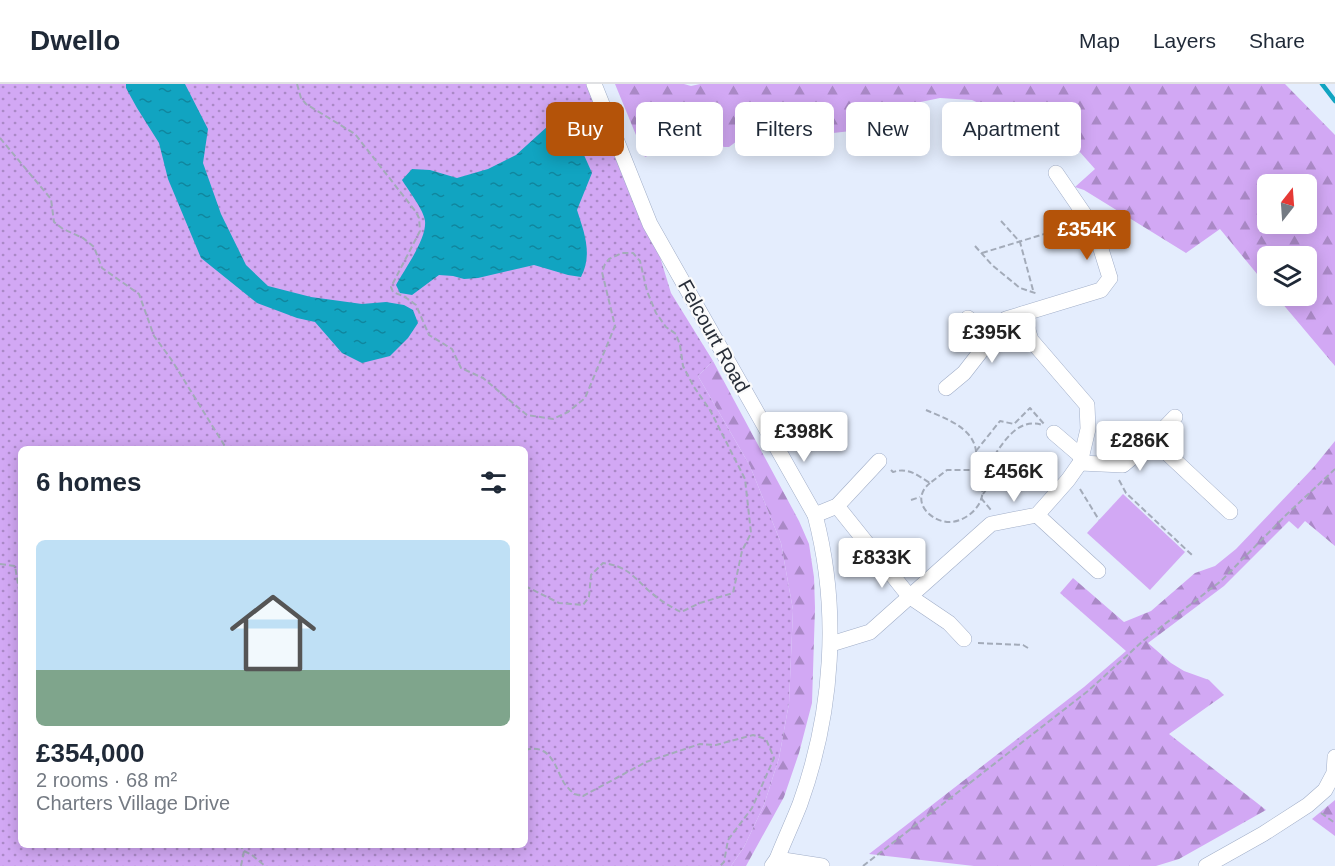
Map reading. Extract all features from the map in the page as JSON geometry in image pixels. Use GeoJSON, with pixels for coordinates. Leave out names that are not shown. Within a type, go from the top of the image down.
{"type":"FeatureCollection","features":[{"type":"Feature","properties":{"kind":"street","name":"Felcourt Road"},"geometry":{"type":"LineString","coordinates":[[594,84],[650,224],[815,516],[824,548],[831,644],[825,708],[814,759],[800,804],[774,862]]}},
{"type":"Feature","properties":{"kind":"street"},"geometry":{"type":"LineString","coordinates":[[946,388],[964,373],[1006,320],[1101,290],[1110,278],[1095,230],[1056,172]]}},
{"type":"Feature","properties":{"kind":"street"},"geometry":{"type":"LineString","coordinates":[[831,644],[870,632],[991,524],[1037,515],[1068,480],[1081,460],[1088,429],[1088,405],[1031,340],[1023,314]]}},
{"type":"Feature","properties":{"kind":"street"},"geometry":{"type":"LineString","coordinates":[[968,318],[990,339]]}},
{"type":"Feature","properties":{"kind":"street"},"geometry":{"type":"LineString","coordinates":[[1054,433],[1081,460],[1124,465],[1175,417]]}},
{"type":"Feature","properties":{"kind":"street"},"geometry":{"type":"LineString","coordinates":[[1153,440],[1230,512]]}},
{"type":"Feature","properties":{"kind":"street"},"geometry":{"type":"LineString","coordinates":[[815,516],[837,506],[879,461]]}},
{"type":"Feature","properties":{"kind":"street"},"geometry":{"type":"LineString","coordinates":[[837,506],[909,596],[949,622],[964,639]]}},
{"type":"Feature","properties":{"kind":"street"},"geometry":{"type":"LineString","coordinates":[[1037,515],[1098,572]]}},
{"type":"Feature","properties":{"kind":"street"},"geometry":{"type":"LineString","coordinates":[[1206,866],[1308,805],[1325,790],[1334,773],[1335,758]]}},
{"type":"Feature","properties":{"kind":"street"},"geometry":{"type":"LineString","coordinates":[[774,862],[822,866]]}},
{"type":"Feature","properties":{"kind":"path"},"geometry":{"type":"LineString","coordinates":[[297,84],[301,98],[306,104],[355,134],[416,212],[420,231],[391,287],[393,292],[416,305],[429,335],[452,349],[461,368],[483,378],[527,415],[553,419],[568,412],[585,398],[615,326],[602,272],[605,264],[609,259],[622,253],[633,253],[640,261],[647,291],[656,313],[666,327],[676,334],[683,366],[710,410],[745,479],[751,533],[742,551],[733,592],[681,612],[665,603],[633,574],[603,562],[591,575],[589,597],[583,605],[559,603],[528,588]]}},
{"type":"Feature","properties":{"kind":"path"},"geometry":{"type":"LineString","coordinates":[[0,138],[51,199],[54,222],[83,238],[94,247],[102,268],[139,294],[154,336],[171,359],[225,446]]}},
{"type":"Feature","properties":{"kind":"path"},"geometry":{"type":"LineString","coordinates":[[1001,221],[1020,242],[1033,291]]}},
{"type":"Feature","properties":{"kind":"path"},"geometry":{"type":"LineString","coordinates":[[982,253],[1051,232],[1060,239]]}},
{"type":"Feature","properties":{"kind":"path"},"geometry":{"type":"LineString","coordinates":[[975,246],[992,265],[1020,288],[1033,291],[1040,296],[1044,307]]}},
{"type":"Feature","properties":{"kind":"path"},"geometry":{"type":"LineString","coordinates":[[972,470],[947,470],[922,489],[920,497],[922,506],[945,522],[958,522],[978,505],[994,479],[989,472],[990,462],[1008,435],[1029,423],[1040,423],[1047,427],[1029,408],[1014,424],[1000,421],[976,451],[972,470],[979,479],[983,494]]}},
{"type":"Feature","properties":{"kind":"path"},"geometry":{"type":"LineString","coordinates":[[926,410],[960,425],[976,451]]}},
{"type":"Feature","properties":{"kind":"path"},"geometry":{"type":"LineString","coordinates":[[879,461],[893,472],[902,469],[909,471],[930,483]]}},
{"type":"Feature","properties":{"kind":"path"},"geometry":{"type":"LineString","coordinates":[[1118,465],[1119,479],[1126,493],[1192,555]]}},
{"type":"Feature","properties":{"kind":"path"},"geometry":{"type":"LineString","coordinates":[[863,866],[1078,698],[1144,640],[1221,581],[1335,469]]}},
{"type":"Feature","properties":{"kind":"path"},"geometry":{"type":"LineString","coordinates":[[1068,480],[1082,490],[1099,520]]}},
{"type":"Feature","properties":{"kind":"path"},"geometry":{"type":"LineString","coordinates":[[911,500],[920,497]]}},
{"type":"Feature","properties":{"kind":"path"},"geometry":{"type":"LineString","coordinates":[[0,564],[15,566],[18,578]]}},
{"type":"Feature","properties":{"kind":"path"},"geometry":{"type":"LineString","coordinates":[[964,639],[975,643],[1023,645],[1028,648]]}},
{"type":"Feature","properties":{"kind":"path"},"geometry":{"type":"LineString","coordinates":[[528,749],[532,748],[546,753],[556,764],[564,783],[574,794],[584,796],[646,762],[700,744],[716,745],[753,735],[766,739],[774,758],[752,808],[728,840],[720,866]]}},
{"type":"Feature","properties":{"kind":"path"},"geometry":{"type":"LineString","coordinates":[[1308,805],[1335,823]]}},
{"type":"Feature","properties":{"kind":"path"},"geometry":{"type":"LineString","coordinates":[[241,848],[265,866]]}},
{"type":"Feature","properties":{"kind":"path"},"geometry":{"type":"LineString","coordinates":[[241,866],[244,851]]}},
{"type":"Feature","properties":{"kind":"green space"},"geometry":{"type":"Polygon","coordinates":[[[0,84],[594,84],[601,102],[546,102],[546,156],[623,156],[650,224],[671,293],[713,361],[698,376],[750,466],[781,543],[793,610],[789,703],[779,758],[764,805],[744,847],[731,866],[0,866],[0,84]]]}},
{"type":"Feature","properties":{"kind":"green space"},"geometry":{"type":"Polygon","coordinates":[[[615,84],[684,84],[691,86],[700,84],[1285,84],[1335,135],[1335,366],[1284,306],[1317,306],[1317,246],[1257,246],[1257,274],[1220,229],[1186,253],[1084,190],[1075,187],[1095,169],[1081,153],[1081,102],[976,102],[940,98],[921,102],[846,102],[846,132],[834,133],[834,102],[735,102],[735,142],[729,147],[724,147],[723,102],[636,102],[636,135],[615,84]]]}},
{"type":"Feature","properties":{"kind":"green space"},"geometry":{"type":"Polygon","coordinates":[[[713,361],[799,521],[809,544],[814,577],[812,703],[799,753],[784,797],[746,866],[731,866],[744,847],[764,805],[779,758],[789,703],[793,610],[781,543],[750,466],[698,376],[713,361]]]}},
{"type":"Feature","properties":{"kind":"green space"},"geometry":{"type":"Polygon","coordinates":[[[1335,441],[1335,546],[1305,521],[1298,529],[1289,521],[1224,586],[1148,643],[1184,671],[1209,680],[1224,695],[1169,734],[1266,810],[1179,859],[1156,866],[974,866],[869,854],[1084,687],[1126,651],[1060,593],[1073,578],[1124,622],[1151,611],[1195,573],[1215,566],[1236,549],[1313,468],[1335,441]]]}},
{"type":"Feature","properties":{"kind":"green space"},"geometry":{"type":"Polygon","coordinates":[[[1123,494],[1185,552],[1150,590],[1087,533],[1123,494]]]}},
{"type":"Feature","properties":{"kind":"green space"},"geometry":{"type":"Polygon","coordinates":[[[1335,800],[1335,836],[1312,819],[1335,800]]]}},
{"type":"Feature","properties":{"kind":"water"},"geometry":{"type":"Polygon","coordinates":[[[126,84],[185,84],[208,129],[203,163],[221,214],[246,265],[268,286],[311,297],[362,304],[386,302],[404,305],[413,310],[418,323],[408,338],[390,356],[362,363],[342,353],[315,322],[297,318],[257,303],[201,258],[168,179],[159,143],[137,108],[126,84]]]}},
{"type":"Feature","properties":{"kind":"water"},"geometry":{"type":"Polygon","coordinates":[[[546,128],[546,156],[584,156],[592,173],[577,210],[585,235],[587,251],[585,268],[581,277],[534,265],[478,278],[464,279],[439,275],[412,295],[400,293],[396,285],[419,245],[425,228],[422,211],[402,180],[412,169],[430,170],[457,178],[488,169],[516,155],[546,128]]]}},
{"type":"Feature","properties":{"kind":"waterway"},"geometry":{"type":"LineString","coordinates":[[1322,84],[1335,101]]}}]}
